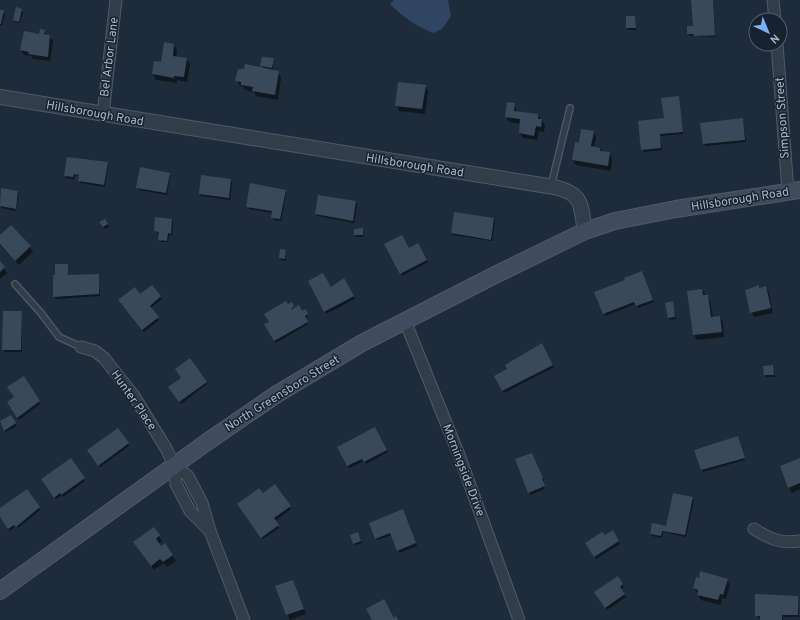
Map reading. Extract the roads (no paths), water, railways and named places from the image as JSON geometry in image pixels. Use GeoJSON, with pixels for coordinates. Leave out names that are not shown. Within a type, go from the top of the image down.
{"type":"FeatureCollection","features":[{"type":"Feature","properties":{"kind":"main road","name":"Hillsborough Road"},"geometry":{"type":"LineString","coordinates":[[585,231],[599,225],[630,217],[794,191]]}},
{"type":"Feature","properties":{"kind":"main road","name":"North Greensboro Street"},"geometry":{"type":"LineString","coordinates":[[0,591],[277,394],[362,343],[585,231]]}},
{"type":"Feature","properties":{"kind":"street","name":"Bel Arbor Lane"},"geometry":{"type":"LineString","coordinates":[[103,114],[116,0]]}},
{"type":"Feature","properties":{"kind":"street"},"geometry":{"type":"LineString","coordinates":[[773,0],[774,12]]}},
{"type":"Feature","properties":{"kind":"street","name":"Simpson Street"},"geometry":{"type":"LineString","coordinates":[[778,52],[794,191]]}},
{"type":"Feature","properties":{"kind":"street","name":"Hillsborough Road"},"geometry":{"type":"LineString","coordinates":[[0,97],[570,191],[576,196],[581,208],[585,231]]}},
{"type":"Feature","properties":{"kind":"street","name":"Morningside Drive"},"geometry":{"type":"LineString","coordinates":[[405,321],[459,455],[519,620]]}},
{"type":"Feature","properties":{"kind":"street","name":"Hunter Place"},"geometry":{"type":"LineString","coordinates":[[81,347],[95,351],[104,358],[134,396],[161,438],[174,466],[176,484],[190,511],[210,531],[244,620]]}},
{"type":"Feature","properties":{"kind":"street"},"geometry":{"type":"LineString","coordinates":[[754,529],[781,543],[800,541]]}},
{"type":"Feature","properties":{"kind":"lane"},"geometry":{"type":"LineString","coordinates":[[551,187],[570,108]]}},
{"type":"Feature","properties":{"kind":"lane"},"geometry":{"type":"LineString","coordinates":[[15,284],[41,313],[59,337],[81,347]]}},
{"type":"Feature","properties":{"kind":"water"},"geometry":{"type":"Polygon","coordinates":[[[394,0],[448,0],[451,16],[442,29],[433,33],[410,21],[400,13],[390,4],[394,0]]]}}]}
